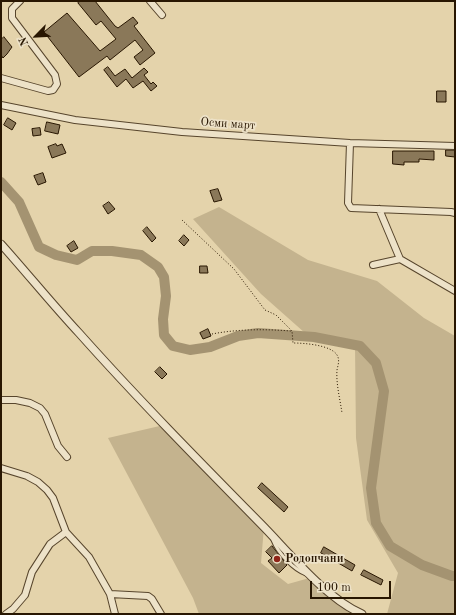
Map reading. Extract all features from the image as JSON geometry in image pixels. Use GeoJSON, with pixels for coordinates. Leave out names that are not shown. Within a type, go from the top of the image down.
{"type":"FeatureCollection","features":[{"type":"Feature","properties":{"kind":"street"},"geometry":{"type":"LineString","coordinates":[[1,78],[48,91],[53,90],[57,84],[55,75],[12,18],[12,9],[20,1]]}},
{"type":"Feature","properties":{"kind":"street"},"geometry":{"type":"LineString","coordinates":[[150,1],[162,15]]}},
{"type":"Feature","properties":{"kind":"street","name":"Осми март"},"geometry":{"type":"LineString","coordinates":[[1,105],[75,120],[166,131],[350,143],[455,146]]}},
{"type":"Feature","properties":{"kind":"street"},"geometry":{"type":"LineString","coordinates":[[350,143],[348,203],[351,208],[455,213]]}},
{"type":"Feature","properties":{"kind":"street"},"geometry":{"type":"LineString","coordinates":[[379,209],[400,259],[455,291]]}},
{"type":"Feature","properties":{"kind":"street"},"geometry":{"type":"LineString","coordinates":[[1,244],[78,332],[164,425],[313,577],[339,601],[352,610],[362,614]]}},
{"type":"Feature","properties":{"kind":"street"},"geometry":{"type":"LineString","coordinates":[[373,265],[400,259]]}},
{"type":"Feature","properties":{"kind":"street"},"geometry":{"type":"LineString","coordinates":[[1,400],[16,400],[30,403],[40,408],[45,414],[58,446],[66,457]]}},
{"type":"Feature","properties":{"kind":"street"},"geometry":{"type":"LineString","coordinates":[[1,468],[27,476],[38,482],[47,490],[52,498],[66,532],[89,557],[110,594],[115,614]]}},
{"type":"Feature","properties":{"kind":"street"},"geometry":{"type":"LineString","coordinates":[[6,614],[13,609],[25,595],[32,572],[50,544],[66,532]]}},
{"type":"Feature","properties":{"kind":"street"},"geometry":{"type":"LineString","coordinates":[[110,594],[148,596],[152,599],[161,614]]}},
{"type":"Feature","properties":{"kind":"path"},"geometry":{"type":"LineString","coordinates":[[182,220],[234,269],[265,310],[276,315],[292,331],[293,343],[309,344],[332,351],[336,354],[339,360],[337,371],[342,413]]}},
{"type":"Feature","properties":{"kind":"path"},"geometry":{"type":"LineString","coordinates":[[212,334],[228,331],[251,330],[292,331]]}},
{"type":"Feature","properties":{"kind":"shaded area"},"geometry":{"type":"Polygon","coordinates":[[[219,207],[308,260],[377,281],[424,318],[455,336],[455,614],[387,614],[398,573],[367,520],[356,438],[355,345],[305,333],[261,294],[193,219],[219,207]]]}},
{"type":"Feature","properties":{"kind":"shaded area"},"geometry":{"type":"Polygon","coordinates":[[[164,425],[264,527],[261,563],[288,584],[313,577],[348,612],[356,614],[199,614],[193,598],[108,438],[164,425]]]}},
{"type":"Feature","properties":{"kind":"building"},"geometry":{"type":"Polygon","coordinates":[[[81,1],[95,1],[118,28],[133,17],[138,23],[134,26],[155,53],[140,65],[134,57],[143,50],[135,40],[110,60],[107,56],[79,77],[44,32],[67,13],[100,51],[116,39],[101,21],[96,25],[78,3],[81,1]]]}},
{"type":"Feature","properties":{"kind":"building"},"geometry":{"type":"Polygon","coordinates":[[[4,37],[12,47],[3,58],[1,55],[1,40],[4,37]]]}},
{"type":"Feature","properties":{"kind":"building"},"geometry":{"type":"Polygon","coordinates":[[[108,67],[115,76],[125,69],[132,78],[144,68],[148,72],[144,75],[151,84],[153,82],[157,86],[151,91],[143,81],[133,88],[126,79],[117,87],[104,70],[108,67]]]}},
{"type":"Feature","properties":{"kind":"building"},"geometry":{"type":"Polygon","coordinates":[[[437,91],[446,91],[446,102],[437,102],[437,91]]]}},
{"type":"Feature","properties":{"kind":"building"},"geometry":{"type":"Polygon","coordinates":[[[8,118],[16,123],[12,130],[4,125],[8,118]]]}},
{"type":"Feature","properties":{"kind":"building"},"geometry":{"type":"Polygon","coordinates":[[[47,122],[60,125],[58,134],[45,131],[47,122]]]}},
{"type":"Feature","properties":{"kind":"building"},"geometry":{"type":"Polygon","coordinates":[[[40,128],[41,135],[33,136],[32,129],[40,128]]]}},
{"type":"Feature","properties":{"kind":"building"},"geometry":{"type":"Polygon","coordinates":[[[56,144],[57,146],[62,144],[66,153],[52,158],[48,147],[56,144]]]}},
{"type":"Feature","properties":{"kind":"building"},"geometry":{"type":"Polygon","coordinates":[[[446,150],[455,150],[455,157],[446,156],[446,150]]]}},
{"type":"Feature","properties":{"kind":"building"},"geometry":{"type":"Polygon","coordinates":[[[393,151],[434,151],[434,160],[419,159],[419,162],[404,162],[404,165],[393,164],[393,151]]]}},
{"type":"Feature","properties":{"kind":"building"},"geometry":{"type":"Polygon","coordinates":[[[43,173],[46,182],[38,185],[34,176],[43,173]]]}},
{"type":"Feature","properties":{"kind":"building"},"geometry":{"type":"Polygon","coordinates":[[[218,189],[222,200],[214,202],[210,191],[218,189]]]}},
{"type":"Feature","properties":{"kind":"building"},"geometry":{"type":"Polygon","coordinates":[[[109,202],[115,209],[108,214],[103,206],[109,202]]]}},
{"type":"Feature","properties":{"kind":"building"},"geometry":{"type":"Polygon","coordinates":[[[147,227],[156,238],[152,242],[143,231],[147,227]]]}},
{"type":"Feature","properties":{"kind":"building"},"geometry":{"type":"Polygon","coordinates":[[[184,235],[189,240],[184,246],[179,241],[184,235]]]}},
{"type":"Feature","properties":{"kind":"building"},"geometry":{"type":"Polygon","coordinates":[[[74,241],[78,248],[71,252],[67,246],[74,241]]]}},
{"type":"Feature","properties":{"kind":"building"},"geometry":{"type":"Polygon","coordinates":[[[200,266],[207,266],[208,273],[200,273],[200,266]]]}},
{"type":"Feature","properties":{"kind":"building"},"geometry":{"type":"Polygon","coordinates":[[[208,329],[211,336],[203,339],[200,333],[208,329]]]}},
{"type":"Feature","properties":{"kind":"building"},"geometry":{"type":"Polygon","coordinates":[[[160,367],[167,374],[162,379],[155,372],[160,367]]]}},
{"type":"Feature","properties":{"kind":"building"},"geometry":{"type":"Polygon","coordinates":[[[262,483],[288,507],[284,512],[258,488],[262,483]]]}},
{"type":"Feature","properties":{"kind":"building","name":"Родопчани"},"geometry":{"type":"Polygon","coordinates":[[[272,546],[287,565],[279,573],[268,561],[272,558],[266,552],[272,546]]]}},
{"type":"Feature","properties":{"kind":"building"},"geometry":{"type":"Polygon","coordinates":[[[324,547],[355,565],[352,571],[321,553],[324,547]]]}},
{"type":"Feature","properties":{"kind":"building"},"geometry":{"type":"Polygon","coordinates":[[[364,570],[383,580],[381,585],[361,575],[364,570]]]}},
{"type":"Feature","properties":{"kind":"waterway"},"geometry":{"type":"LineString","coordinates":[[1,182],[19,202],[39,247],[56,255],[77,260],[92,251],[112,251],[141,255],[158,267],[164,277],[166,296],[163,319],[164,335],[173,346],[190,350],[210,347],[238,336],[258,333],[314,337],[360,346],[376,363],[384,391],[371,488],[376,523],[390,546],[422,565],[455,576]]}},
{"type":"Feature","properties":{"kind":"place","name":"Родопчани"},"geometry":{"type":"Point","coordinates":[277,559]}}]}
